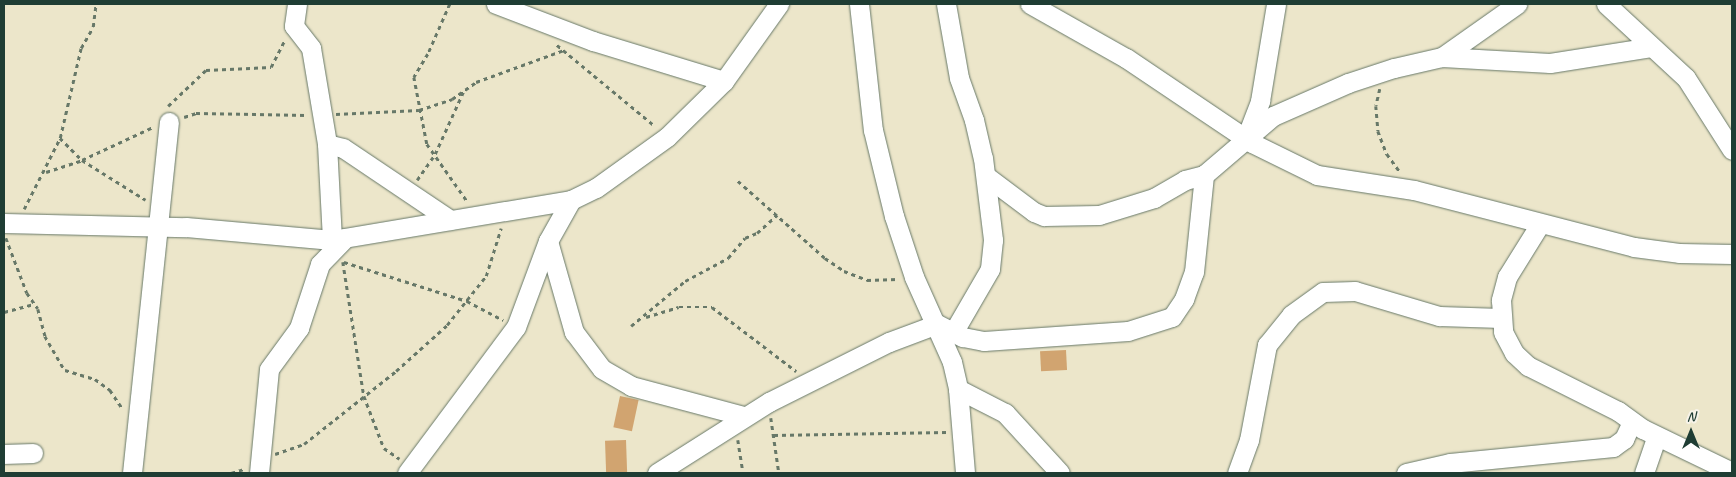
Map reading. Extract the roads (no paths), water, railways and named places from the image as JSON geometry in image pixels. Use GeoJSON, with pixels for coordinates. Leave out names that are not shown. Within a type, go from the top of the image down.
{"type":"FeatureCollection","features":[{"type":"Feature","properties":{"kind":"street"},"geometry":{"type":"LineString","coordinates":[[259,469],[269,369],[299,328],[312,280],[338,247],[327,144],[320,114],[311,48],[294,26],[297,4]]}},
{"type":"Feature","properties":{"kind":"street"},"geometry":{"type":"LineString","coordinates":[[496,4],[593,41],[724,81]]}},
{"type":"Feature","properties":{"kind":"street"},"geometry":{"type":"LineString","coordinates":[[8,226],[161,218],[338,247],[450,220],[571,200],[596,188],[667,138],[724,81],[779,4]]}},
{"type":"Feature","properties":{"kind":"street"},"geometry":{"type":"LineString","coordinates":[[859,4],[873,130],[894,216],[914,277],[946,327],[958,389],[965,473]]}},
{"type":"Feature","properties":{"kind":"street"},"geometry":{"type":"LineString","coordinates":[[946,4],[959,78],[974,120],[986,176],[992,219],[992,263],[946,327]]}},
{"type":"Feature","properties":{"kind":"street"},"geometry":{"type":"LineString","coordinates":[[1030,4],[1126,58],[1246,139],[1280,159],[1316,175],[1414,190],[1540,224],[1656,250],[1732,254]]}},
{"type":"Feature","properties":{"kind":"street"},"geometry":{"type":"LineString","coordinates":[[1246,139],[1260,101],[1276,4]]}},
{"type":"Feature","properties":{"kind":"street"},"geometry":{"type":"LineString","coordinates":[[1442,57],[1517,4]]}},
{"type":"Feature","properties":{"kind":"street"},"geometry":{"type":"LineString","coordinates":[[1606,4],[1686,78],[1732,150]]}},
{"type":"Feature","properties":{"kind":"street"},"geometry":{"type":"LineString","coordinates":[[986,176],[1034,212],[1068,217],[1099,215],[1131,205],[1204,175],[1273,116],[1348,83],[1386,71],[1442,57],[1550,63],[1651,47]]}},
{"type":"Feature","properties":{"kind":"street"},"geometry":{"type":"LineString","coordinates":[[132,473],[161,218],[162,118]]}},
{"type":"Feature","properties":{"kind":"street"},"geometry":{"type":"LineString","coordinates":[[327,144],[339,145],[450,220]]}},
{"type":"Feature","properties":{"kind":"street"},"geometry":{"type":"LineString","coordinates":[[657,473],[744,416],[889,342],[946,327],[984,341],[1128,331],[1172,317],[1184,300],[1194,272],[1204,175]]}},
{"type":"Feature","properties":{"kind":"street"},"geometry":{"type":"LineString","coordinates":[[409,470],[516,327],[548,241],[571,200]]}},
{"type":"Feature","properties":{"kind":"street"},"geometry":{"type":"LineString","coordinates":[[1540,224],[1508,277],[1501,318],[1508,344],[1522,361],[1618,411],[1632,422],[1657,436],[1732,472]]}},
{"type":"Feature","properties":{"kind":"street"},"geometry":{"type":"LineString","coordinates":[[548,241],[574,332],[602,369],[631,386],[744,416]]}},
{"type":"Feature","properties":{"kind":"street"},"geometry":{"type":"LineString","coordinates":[[1237,473],[1249,440],[1267,345],[1291,315],[1323,292],[1355,291],[1439,316],[1501,318]]}},
{"type":"Feature","properties":{"kind":"street"},"geometry":{"type":"LineString","coordinates":[[958,389],[999,408],[1060,473]]}},
{"type":"Feature","properties":{"kind":"street"},"geometry":{"type":"LineString","coordinates":[[1406,473],[1459,462],[1613,447],[1622,440],[1632,422]]}},
{"type":"Feature","properties":{"kind":"street"},"geometry":{"type":"LineString","coordinates":[[1644,473],[1657,436]]}},
{"type":"Feature","properties":{"kind":"street"},"geometry":{"type":"LineString","coordinates":[[4,454],[33,453]]}}]}
